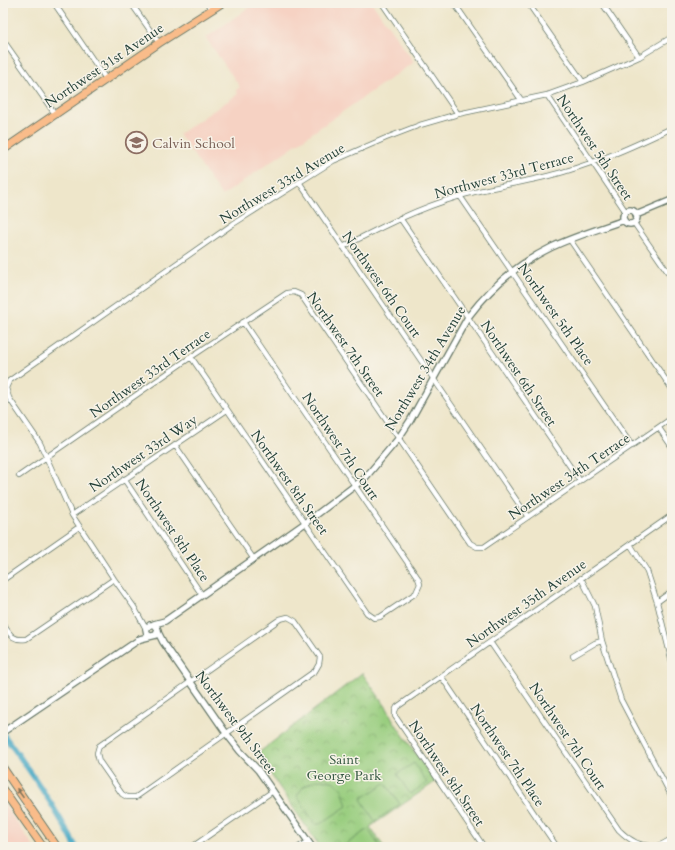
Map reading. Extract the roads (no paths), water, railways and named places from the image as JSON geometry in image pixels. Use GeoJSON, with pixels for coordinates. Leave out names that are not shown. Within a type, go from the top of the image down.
{"type":"FeatureCollection","features":[{"type":"Feature","properties":{"kind":"main road","name":"Northwest 31st Avenue"},"geometry":{"type":"LineString","coordinates":[[3,150],[159,43],[209,6],[222,3]]}},
{"type":"Feature","properties":{"kind":"main road"},"geometry":{"type":"LineString","coordinates":[[3,768],[57,847]]}},
{"type":"Feature","properties":{"kind":"main road"},"geometry":{"type":"LineString","coordinates":[[3,790],[43,847]]}},
{"type":"Feature","properties":{"kind":"street"},"geometry":{"type":"LineString","coordinates":[[54,3],[106,79]]}},
{"type":"Feature","properties":{"kind":"street"},"geometry":{"type":"LineString","coordinates":[[131,3],[159,43]]}},
{"type":"Feature","properties":{"kind":"street"},"geometry":{"type":"LineString","coordinates":[[382,3],[458,114]]}},
{"type":"Feature","properties":{"kind":"street"},"geometry":{"type":"LineString","coordinates":[[454,3],[522,101]]}},
{"type":"Feature","properties":{"kind":"street"},"geometry":{"type":"LineString","coordinates":[[528,3],[583,82]]}},
{"type":"Feature","properties":{"kind":"street"},"geometry":{"type":"LineString","coordinates":[[602,3],[639,57]]}},
{"type":"Feature","properties":{"kind":"street","name":"Northwest 33rd Avenue"},"geometry":{"type":"LineString","coordinates":[[47,458],[40,443],[9,398],[6,388],[9,381],[233,224],[333,162],[386,138],[420,125],[458,114],[547,95],[583,82],[639,57],[672,37]]}},
{"type":"Feature","properties":{"kind":"street"},"geometry":{"type":"LineString","coordinates":[[3,40],[55,114]]}},
{"type":"Feature","properties":{"kind":"street","name":"Northwest 5th Street"},"geometry":{"type":"LineString","coordinates":[[547,95],[626,212]]}},
{"type":"Feature","properties":{"kind":"street","name":"Northwest 33rd Terrace"},"geometry":{"type":"LineString","coordinates":[[344,247],[400,218],[429,206],[460,196],[535,180],[592,163],[626,150],[672,128]]}},
{"type":"Feature","properties":{"kind":"street","name":"Northwest 6th Court"},"geometry":{"type":"LineString","coordinates":[[299,182],[528,517]]}},
{"type":"Feature","properties":{"kind":"street","name":"Northwest 5th Place"},"geometry":{"type":"LineString","coordinates":[[460,196],[632,446]]}},
{"type":"Feature","properties":{"kind":"street"},"geometry":{"type":"LineString","coordinates":[[636,215],[672,200]]}},
{"type":"Feature","properties":{"kind":"street"},"geometry":{"type":"LineString","coordinates":[[634,223],[629,224],[624,220],[623,215],[631,210],[636,215]]}},
{"type":"Feature","properties":{"kind":"street"},"geometry":{"type":"LineString","coordinates":[[634,223],[636,220],[636,215]]}},
{"type":"Feature","properties":{"kind":"street","name":"Northwest 6th Street"},"geometry":{"type":"LineString","coordinates":[[400,218],[580,481]]}},
{"type":"Feature","properties":{"kind":"street","name":"Northwest 34th Avenue"},"geometry":{"type":"LineString","coordinates":[[158,631],[165,621],[305,523],[365,478],[398,439],[468,317],[489,292],[513,272],[541,253],[570,240],[624,220]]}},
{"type":"Feature","properties":{"kind":"street"},"geometry":{"type":"LineString","coordinates":[[634,223],[672,278]]}},
{"type":"Feature","properties":{"kind":"street"},"geometry":{"type":"LineString","coordinates":[[570,240],[672,389]]}},
{"type":"Feature","properties":{"kind":"street","name":"Northwest 33rd Terrace"},"geometry":{"type":"LineString","coordinates":[[19,476],[243,322],[287,293],[294,292]]}},
{"type":"Feature","properties":{"kind":"street","name":"Northwest 7th Street"},"geometry":{"type":"LineString","coordinates":[[294,292],[301,295],[470,543],[477,547]]}},
{"type":"Feature","properties":{"kind":"street","name":"Northwest 7th Court"},"geometry":{"type":"LineString","coordinates":[[243,322],[418,578],[420,584],[416,593],[380,617],[374,618]]}},
{"type":"Feature","properties":{"kind":"street","name":"Northwest 8th Street"},"geometry":{"type":"LineString","coordinates":[[191,357],[367,613],[374,618]]}},
{"type":"Feature","properties":{"kind":"street","name":"Northwest 33rd Way"},"geometry":{"type":"LineString","coordinates":[[72,515],[227,410]]}},
{"type":"Feature","properties":{"kind":"street","name":"Northwest 34th Terrace"},"geometry":{"type":"LineString","coordinates":[[477,547],[484,547],[672,418]]}},
{"type":"Feature","properties":{"kind":"street"},"geometry":{"type":"LineString","coordinates":[[659,428],[672,448]]}},
{"type":"Feature","properties":{"kind":"street"},"geometry":{"type":"LineString","coordinates":[[175,445],[253,558]]}},
{"type":"Feature","properties":{"kind":"street"},"geometry":{"type":"LineString","coordinates":[[47,458],[72,515],[79,527],[134,607],[146,629],[147,634],[151,636]]}},
{"type":"Feature","properties":{"kind":"street","name":"Northwest 8th Place"},"geometry":{"type":"LineString","coordinates":[[124,479],[202,595]]}},
{"type":"Feature","properties":{"kind":"street","name":"Northwest 35th Avenue"},"geometry":{"type":"LineString","coordinates":[[395,711],[397,707],[672,515]]}},
{"type":"Feature","properties":{"kind":"street"},"geometry":{"type":"LineString","coordinates":[[3,580],[79,527]]}},
{"type":"Feature","properties":{"kind":"street"},"geometry":{"type":"LineString","coordinates":[[630,544],[647,571],[672,662]]}},
{"type":"Feature","properties":{"kind":"street"},"geometry":{"type":"LineString","coordinates":[[581,578],[595,606],[602,641],[621,700],[672,797]]}},
{"type":"Feature","properties":{"kind":"street"},"geometry":{"type":"LineString","coordinates":[[3,624],[11,636],[18,640],[26,639],[114,579]]}},
{"type":"Feature","properties":{"kind":"street"},"geometry":{"type":"LineString","coordinates":[[656,602],[672,592]]}},
{"type":"Feature","properties":{"kind":"street"},"geometry":{"type":"LineString","coordinates":[[3,732],[140,639],[156,635],[158,631],[157,627],[145,619],[134,607]]}},
{"type":"Feature","properties":{"kind":"street"},"geometry":{"type":"LineString","coordinates":[[288,617],[295,621],[300,627],[320,657],[319,664],[315,671],[136,797],[127,797],[122,794],[99,761],[97,753],[99,746],[190,682],[280,619],[288,617]]}},
{"type":"Feature","properties":{"kind":"street","name":"Northwest 34th Avenue"},"geometry":{"type":"LineString","coordinates":[[153,624],[165,621]]}},
{"type":"Feature","properties":{"kind":"street"},"geometry":{"type":"LineString","coordinates":[[140,639],[148,626],[153,624]]}},
{"type":"Feature","properties":{"kind":"street","name":"Northwest 9th Street"},"geometry":{"type":"LineString","coordinates":[[158,631],[159,636],[166,647],[226,734],[258,770],[273,791]]}},
{"type":"Feature","properties":{"kind":"street","name":"Northwest 9th Street"},"geometry":{"type":"LineString","coordinates":[[151,636],[166,647]]}},
{"type":"Feature","properties":{"kind":"street"},"geometry":{"type":"LineString","coordinates":[[573,656],[602,641]]}},
{"type":"Feature","properties":{"kind":"street","name":"Northwest 7th Court"},"geometry":{"type":"LineString","coordinates":[[490,642],[619,830],[629,840],[643,845],[657,846],[672,839]]}},
{"type":"Feature","properties":{"kind":"street","name":"Northwest 7th Place"},"geometry":{"type":"LineString","coordinates":[[441,676],[557,847]]}},
{"type":"Feature","properties":{"kind":"street","name":"Northwest 8th Street"},"geometry":{"type":"LineString","coordinates":[[395,711],[395,716],[484,847]]}},
{"type":"Feature","properties":{"kind":"street"},"geometry":{"type":"LineString","coordinates":[[192,847],[273,791],[312,847]]}},
{"type":"Feature","properties":{"kind":"street"},"geometry":{"type":"LineString","coordinates":[[299,847],[308,841]]}},
{"type":"Feature","properties":{"kind":"waterway"},"geometry":{"type":"LineString","coordinates":[[3,734],[42,789],[76,847]]}},
{"type":"Feature","properties":{"kind":"place","name":"Calvin School"},"geometry":{"type":"Point","coordinates":[136,143]}},
{"type":"Feature","properties":{"kind":"park label","name":"Saint George Park"},"geometry":{"type":"Point","coordinates":[344,768]}}]}
